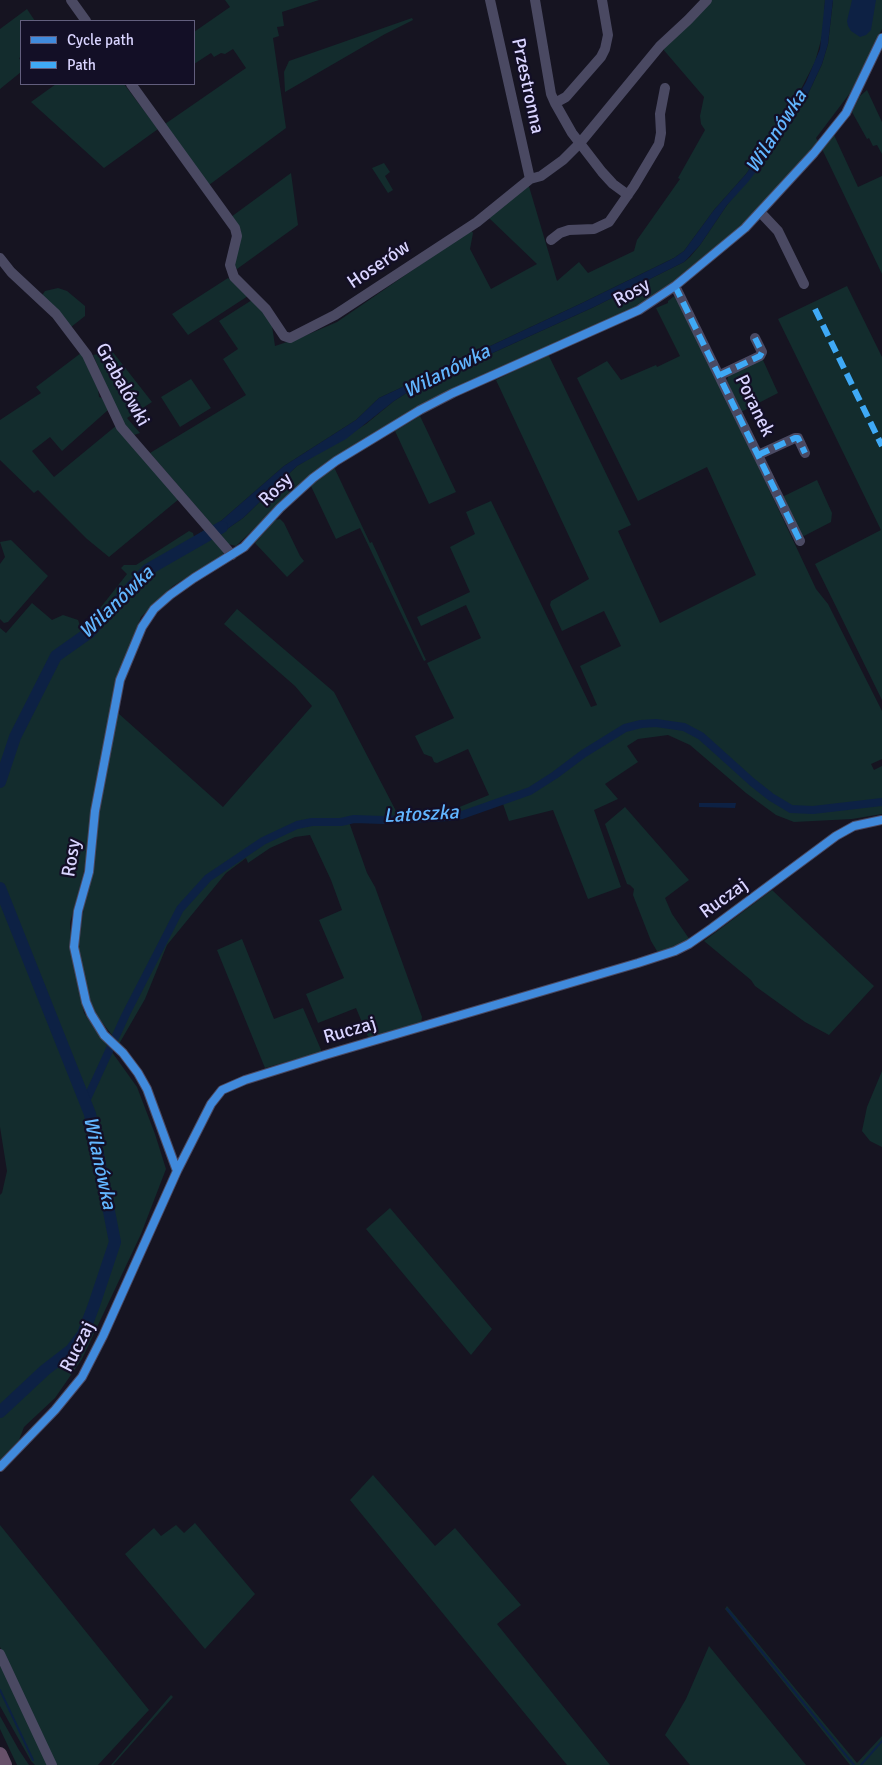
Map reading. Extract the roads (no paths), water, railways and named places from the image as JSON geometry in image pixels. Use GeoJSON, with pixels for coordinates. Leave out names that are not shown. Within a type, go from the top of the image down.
{"type":"FeatureCollection","features":[{"type":"Feature","properties":{"kind":"highway"},"geometry":{"type":"LineString","coordinates":[[0,1754],[5,1765]]}},
{"type":"Feature","properties":{"kind":"street"},"geometry":{"type":"LineString","coordinates":[[71,0],[85,20]]}},
{"type":"Feature","properties":{"kind":"street","name":"Przestronna"},"geometry":{"type":"LineString","coordinates":[[490,0],[530,179]]}},
{"type":"Feature","properties":{"kind":"street"},"geometry":{"type":"LineString","coordinates":[[535,0],[551,94],[555,103],[580,143],[602,172],[613,184],[628,195]]}},
{"type":"Feature","properties":{"kind":"street"},"geometry":{"type":"LineString","coordinates":[[555,103],[566,97],[605,49],[608,35],[602,0]]}},
{"type":"Feature","properties":{"kind":"street","name":"Hoserów"},"geometry":{"type":"LineString","coordinates":[[132,85],[235,228],[237,236],[230,265],[232,274],[266,309],[286,338],[295,336],[335,315],[477,222],[530,179],[541,176],[563,160],[580,143],[660,46],[708,0]]}},
{"type":"Feature","properties":{"kind":"street","name":"Rosy"},"geometry":{"type":"LineString","coordinates":[[177,1171],[147,1089],[123,1053],[104,1035],[86,1002],[74,947],[74,932],[89,872],[96,811],[120,680],[142,627],[154,609],[194,578],[244,547],[280,508],[313,478],[336,461],[420,410],[453,393],[639,310],[676,286],[761,213],[846,113],[882,38]]}},
{"type":"Feature","properties":{"kind":"street"},"geometry":{"type":"LineString","coordinates":[[551,240],[568,230],[594,229],[604,226],[609,222],[659,144],[661,133],[660,114],[665,88]]}},
{"type":"Feature","properties":{"kind":"street"},"geometry":{"type":"LineString","coordinates":[[761,213],[778,231],[804,284]]}},
{"type":"Feature","properties":{"kind":"street","name":"Grabalówki"},"geometry":{"type":"LineString","coordinates":[[0,258],[11,272],[56,314],[86,355],[121,427],[232,554]]}},
{"type":"Feature","properties":{"kind":"street","name":"Poranek"},"geometry":{"type":"LineString","coordinates":[[676,286],[800,541]]}},
{"type":"Feature","properties":{"kind":"street"},"geometry":{"type":"LineString","coordinates":[[720,375],[760,356],[762,352],[755,338]]}},
{"type":"Feature","properties":{"kind":"street"},"geometry":{"type":"LineString","coordinates":[[758,455],[795,438],[798,438],[805,453]]}},
{"type":"Feature","properties":{"kind":"street","name":"Ruczaj"},"geometry":{"type":"LineString","coordinates":[[0,1467],[55,1410],[82,1377],[103,1336],[177,1171],[211,1104],[227,1086],[326,1055],[638,964],[675,951],[712,928],[836,836],[854,826],[882,820]]}},
{"type":"Feature","properties":{"kind":"street"},"geometry":{"type":"LineString","coordinates":[[0,1654],[52,1765]]}},
{"type":"Feature","properties":{"kind":"water"},"geometry":{"type":"Polygon","coordinates":[[[825,0],[833,0],[828,44],[822,64],[807,96],[775,147],[748,182],[727,205],[700,245],[684,262],[594,307],[411,390],[346,439],[297,466],[243,518],[220,534],[214,527],[284,466],[356,420],[379,398],[580,304],[674,258],[684,251],[714,210],[746,174],[788,114],[806,82],[820,49],[825,0]]]}},
{"type":"Feature","properties":{"kind":"water"},"geometry":{"type":"Polygon","coordinates":[[[852,0],[876,0],[871,30],[866,35],[860,37],[851,31],[848,26],[847,21],[852,0]]]}},
{"type":"Feature","properties":{"kind":"water"},"geometry":{"type":"Polygon","coordinates":[[[699,803],[736,803],[735,808],[699,807],[699,803]]]}},
{"type":"Feature","properties":{"kind":"waterway","name":"Wilanówka"},"geometry":{"type":"LineString","coordinates":[[0,782],[15,737],[56,656],[90,632],[147,570],[222,527]]}},
{"type":"Feature","properties":{"kind":"waterway","name":"Latoszka"},"geometry":{"type":"LineString","coordinates":[[86,1101],[126,1014],[180,909],[208,878],[263,841],[297,825],[312,822],[341,822],[354,819],[383,820],[462,815],[530,791],[583,754],[625,728],[656,723],[684,727],[701,736],[752,782],[771,797],[791,809],[813,810],[882,802]]}},
{"type":"Feature","properties":{"kind":"waterway","name":"Wilanówka"},"geometry":{"type":"LineString","coordinates":[[0,888],[90,1114],[115,1242],[83,1334],[71,1350],[45,1370],[0,1412]]}},
{"type":"Feature","properties":{"kind":"waterway"},"geometry":{"type":"LineString","coordinates":[[727,1609],[854,1765]]}},
{"type":"Feature","properties":{"kind":"waterway"},"geometry":{"type":"LineString","coordinates":[[0,1690],[33,1760]]}},
{"type":"Feature","properties":{"kind":"waterway"},"geometry":{"type":"LineString","coordinates":[[861,1765],[882,1741]]}}]}
